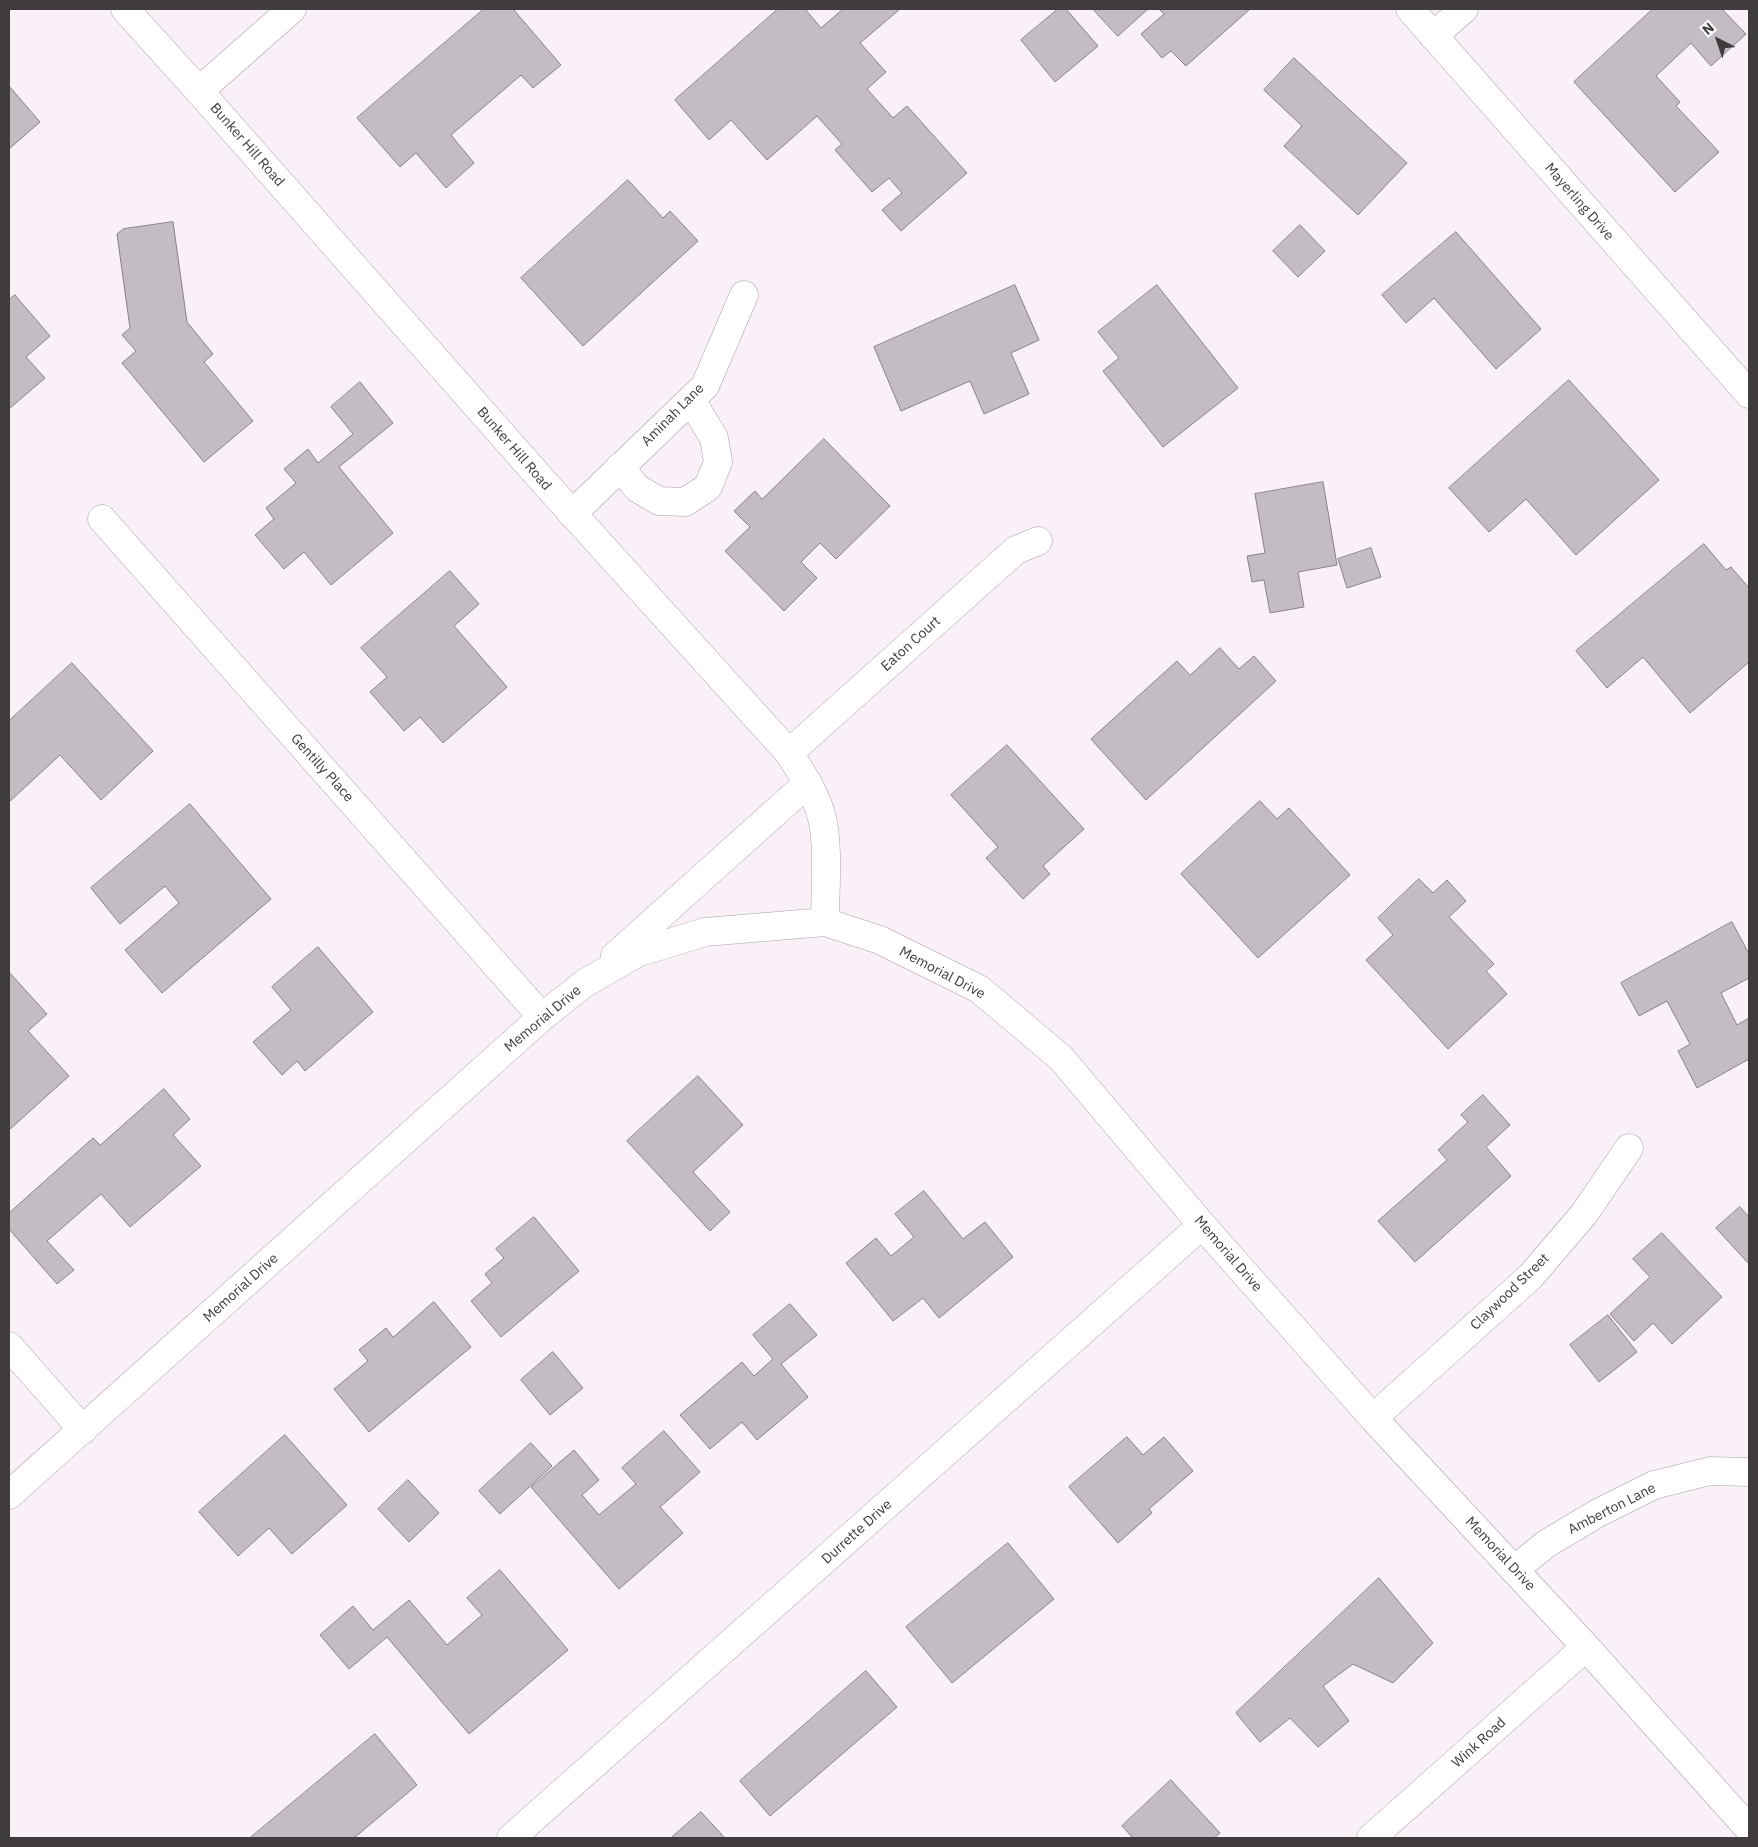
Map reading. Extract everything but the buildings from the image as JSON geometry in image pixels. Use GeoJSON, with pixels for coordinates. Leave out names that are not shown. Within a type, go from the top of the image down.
{"type":"FeatureCollection","features":[{"type":"Feature","properties":{"kind":"street","name":"Bunker Hill Road"},"geometry":{"type":"LineString","coordinates":[[125,9],[572,514],[789,753],[808,783],[822,818],[825,854],[825,922]]}},
{"type":"Feature","properties":{"kind":"street"},"geometry":{"type":"LineString","coordinates":[[199,91],[292,9]]}},
{"type":"Feature","properties":{"kind":"street","name":"Mayerling Drive"},"geometry":{"type":"LineString","coordinates":[[1410,9],[1749,394]]}},
{"type":"Feature","properties":{"kind":"street"},"geometry":{"type":"LineString","coordinates":[[1433,36],[1464,9]]}},
{"type":"Feature","properties":{"kind":"street","name":"Aminah Lane"},"geometry":{"type":"LineString","coordinates":[[572,514],[706,386],[744,295]]}},
{"type":"Feature","properties":{"kind":"street"},"geometry":{"type":"LineString","coordinates":[[620,467],[637,488],[659,501],[685,502],[708,487],[718,462],[714,438],[691,400]]}},
{"type":"Feature","properties":{"kind":"street","name":"Gentilly Place"},"geometry":{"type":"LineString","coordinates":[[102,519],[542,1016]]}},
{"type":"Feature","properties":{"kind":"street","name":"Eaton Court"},"geometry":{"type":"LineString","coordinates":[[789,753],[1016,550],[1038,541]]}},
{"type":"Feature","properties":{"kind":"street"},"geometry":{"type":"LineString","coordinates":[[584,983],[808,783]]}},
{"type":"Feature","properties":{"kind":"street","name":"Memorial Drive"},"geometry":{"type":"LineString","coordinates":[[9,1495],[542,1016],[584,983],[636,953],[705,932],[825,922],[880,940],[979,989],[1061,1058],[1202,1225],[1372,1418],[1586,1647],[1749,1829]]}},
{"type":"Feature","properties":{"kind":"street","name":"Claywood Street"},"geometry":{"type":"LineString","coordinates":[[1372,1418],[1531,1276],[1584,1214],[1629,1148]]}},
{"type":"Feature","properties":{"kind":"street","name":"Durrette Drive"},"geometry":{"type":"LineString","coordinates":[[511,1838],[1202,1225]]}},
{"type":"Feature","properties":{"kind":"street"},"geometry":{"type":"LineString","coordinates":[[9,1346],[83,1430]]}},
{"type":"Feature","properties":{"kind":"street","name":"Amberton Lane"},"geometry":{"type":"LineString","coordinates":[[1514,1570],[1546,1544],[1598,1513],[1654,1486],[1710,1471],[1749,1472]]}},
{"type":"Feature","properties":{"kind":"street","name":"Wink Road"},"geometry":{"type":"LineString","coordinates":[[1371,1838],[1586,1647]]}}]}
